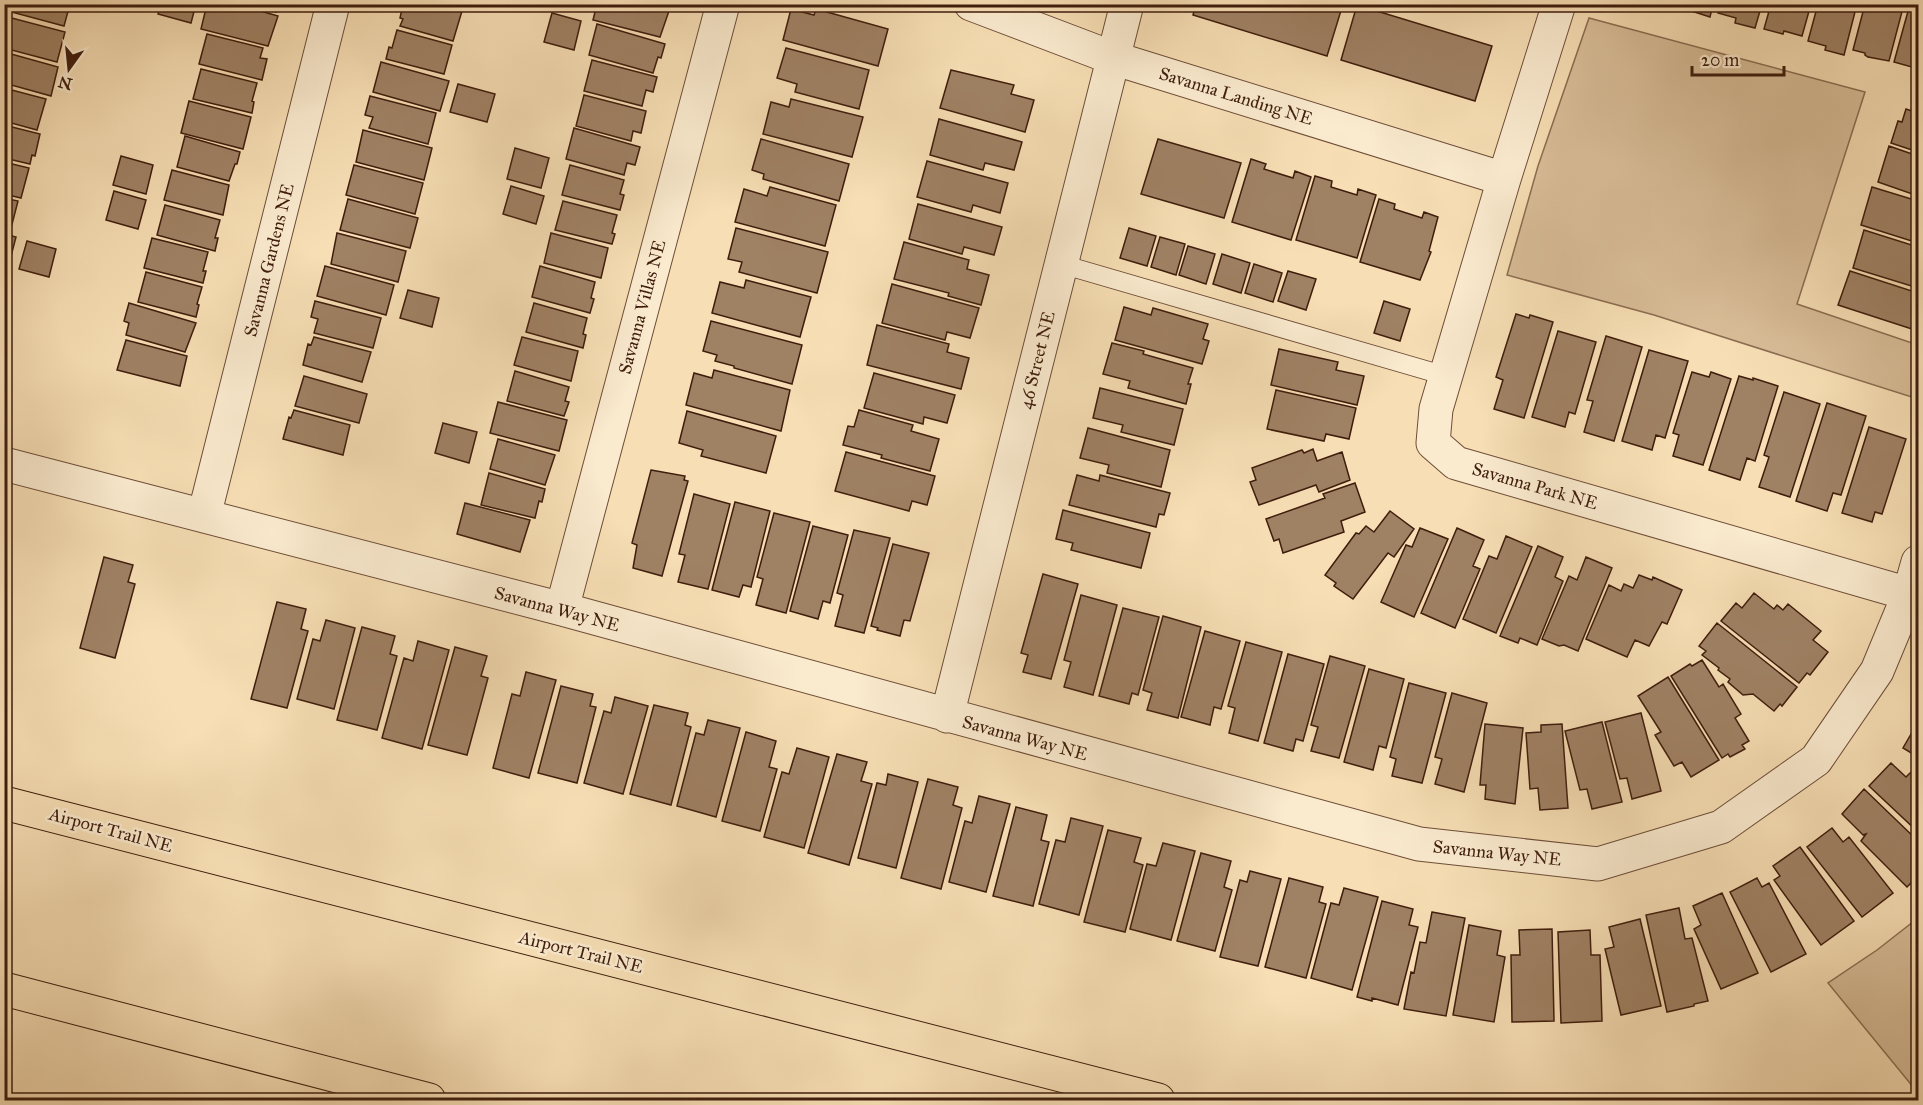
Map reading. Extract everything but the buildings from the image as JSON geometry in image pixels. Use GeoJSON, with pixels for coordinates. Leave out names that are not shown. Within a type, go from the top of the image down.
{"type":"FeatureCollection","features":[{"type":"Feature","properties":{"kind":"main road","name":"Airport Trail NE"},"geometry":{"type":"LineString","coordinates":[[4,803],[1158,1101]]}},
{"type":"Feature","properties":{"kind":"main road"},"geometry":{"type":"LineString","coordinates":[[4,989],[429,1101]]}},
{"type":"Feature","properties":{"kind":"street","name":"Savanna Gardens NE"},"geometry":{"type":"LineString","coordinates":[[204,516],[333,4]]}},
{"type":"Feature","properties":{"kind":"street","name":"Savanna Villas NE"},"geometry":{"type":"LineString","coordinates":[[562,609],[723,4]]}},
{"type":"Feature","properties":{"kind":"street","name":"Savanna Landing NE"},"geometry":{"type":"LineString","coordinates":[[971,4],[1113,58],[1504,179]]}},
{"type":"Feature","properties":{"kind":"street","name":"46 Street NE"},"geometry":{"type":"LineString","coordinates":[[947,716],[1127,4]]}},
{"type":"Feature","properties":{"kind":"street","name":"Savanna Park NE"},"geometry":{"type":"LineString","coordinates":[[1559,4],[1436,409],[1433,442],[1456,463],[1909,594]]}},
{"type":"Feature","properties":{"kind":"street","name":"Savanna Way NE"},"geometry":{"type":"LineString","coordinates":[[4,464],[562,609],[1419,844],[1598,864],[1721,827],[1816,760],[1876,670],[1909,594],[1918,562]]}},
{"type":"Feature","properties":{"kind":"lane"},"geometry":{"type":"LineString","coordinates":[[1061,264],[1446,376]]}},
{"type":"Feature","properties":{"kind":"shaded area"},"geometry":{"type":"Polygon","coordinates":[[[1589,18],[1865,92],[1797,304],[1918,345],[1918,399],[1654,315],[1507,275],[1538,166],[1589,18]]]}},
{"type":"Feature","properties":{"kind":"shaded area"},"geometry":{"type":"Polygon","coordinates":[[[1918,918],[1918,1093],[1828,983],[1877,950],[1918,918]]]}}]}
